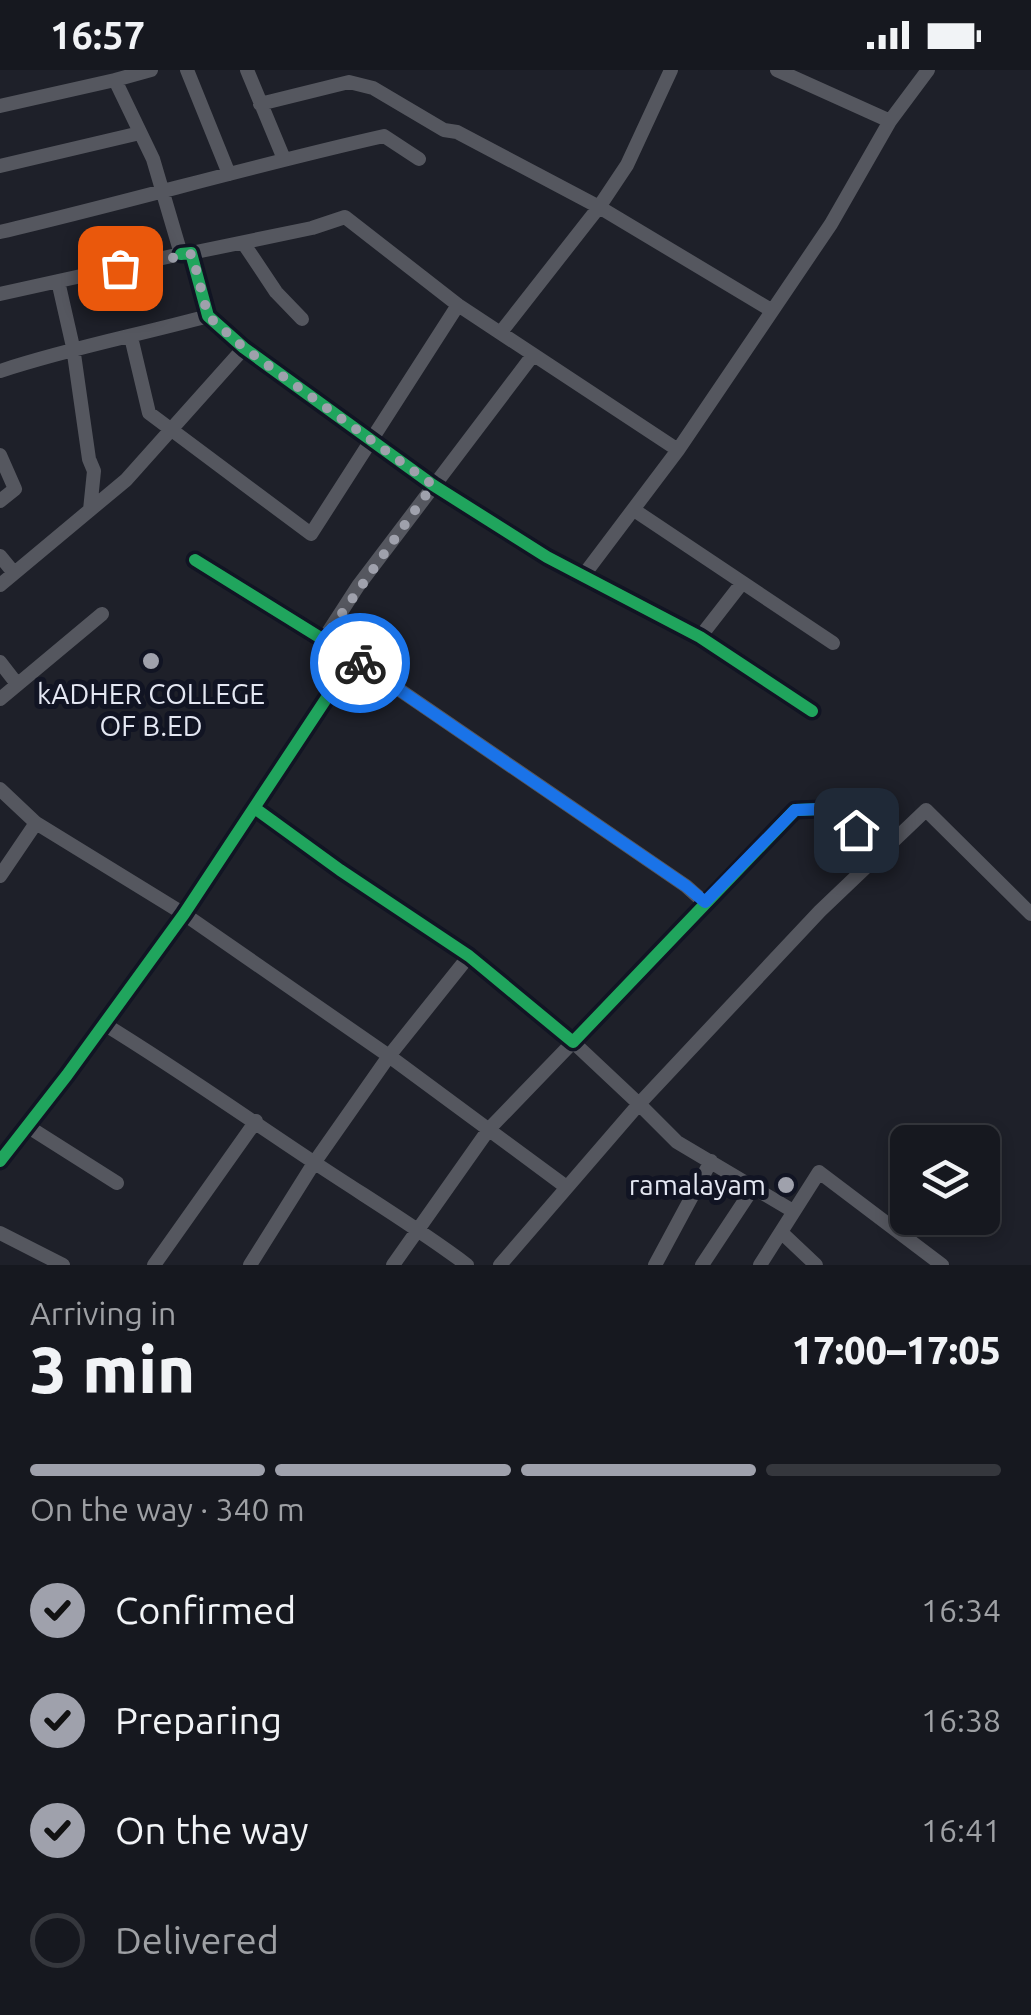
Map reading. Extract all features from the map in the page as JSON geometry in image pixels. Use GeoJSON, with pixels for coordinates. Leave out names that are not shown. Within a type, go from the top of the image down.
{"type":"FeatureCollection","features":[{"type":"Feature","properties":{"kind":"street"},"geometry":{"type":"LineString","coordinates":[[0,106],[152,70]]}},
{"type":"Feature","properties":{"kind":"street"},"geometry":{"type":"LineString","coordinates":[[188,70],[229,174]]}},
{"type":"Feature","properties":{"kind":"street"},"geometry":{"type":"LineString","coordinates":[[247,70],[284,159]]}},
{"type":"Feature","properties":{"kind":"street"},"geometry":{"type":"LineString","coordinates":[[500,332],[627,166],[671,70]]}},
{"type":"Feature","properties":{"kind":"street"},"geometry":{"type":"LineString","coordinates":[[777,70],[890,121]]}},
{"type":"Feature","properties":{"kind":"street"},"geometry":{"type":"LineString","coordinates":[[582,576],[678,450],[831,224],[890,121],[928,70]]}},
{"type":"Feature","properties":{"kind":"street"},"geometry":{"type":"LineString","coordinates":[[115,80],[164,193],[208,316],[244,348],[433,485],[582,576],[700,638],[812,711]]}},
{"type":"Feature","properties":{"kind":"street"},"geometry":{"type":"LineString","coordinates":[[260,104],[349,82],[373,88],[444,130],[458,132],[599,207],[771,310]]}},
{"type":"Feature","properties":{"kind":"street"},"geometry":{"type":"LineString","coordinates":[[0,166],[140,133]]}},
{"type":"Feature","properties":{"kind":"street"},"geometry":{"type":"LineString","coordinates":[[0,232],[384,136],[419,159]]}},
{"type":"Feature","properties":{"kind":"street"},"geometry":{"type":"LineString","coordinates":[[0,294],[244,244],[344,218],[458,305],[678,450]]}},
{"type":"Feature","properties":{"kind":"street"},"geometry":{"type":"LineString","coordinates":[[244,244],[276,292],[302,318]]}},
{"type":"Feature","properties":{"kind":"street"},"geometry":{"type":"LineString","coordinates":[[58,281],[74,347],[89,459],[94,471],[90,510]]}},
{"type":"Feature","properties":{"kind":"street"},"geometry":{"type":"LineString","coordinates":[[131,337],[150,413],[312,534],[458,305]]}},
{"type":"Feature","properties":{"kind":"street"},"geometry":{"type":"LineString","coordinates":[[0,371],[74,347],[131,337],[208,316]]}},
{"type":"Feature","properties":{"kind":"street"},"geometry":{"type":"LineString","coordinates":[[0,585],[126,480],[244,348]]}},
{"type":"Feature","properties":{"kind":"street"},"geometry":{"type":"LineString","coordinates":[[323,640],[433,485],[534,355]]}},
{"type":"Feature","properties":{"kind":"street"},"geometry":{"type":"LineString","coordinates":[[0,455],[15,489],[0,501]]}},
{"type":"Feature","properties":{"kind":"street"},"geometry":{"type":"LineString","coordinates":[[634,510],[833,643]]}},
{"type":"Feature","properties":{"kind":"street"},"geometry":{"type":"LineString","coordinates":[[0,556],[14,573]]}},
{"type":"Feature","properties":{"kind":"street"},"geometry":{"type":"LineString","coordinates":[[195,560],[353,658],[705,902]]}},
{"type":"Feature","properties":{"kind":"street"},"geometry":{"type":"LineString","coordinates":[[700,638],[742,583]]}},
{"type":"Feature","properties":{"kind":"street"},"geometry":{"type":"LineString","coordinates":[[0,699],[102,614]]}},
{"type":"Feature","properties":{"kind":"street"},"geometry":{"type":"LineString","coordinates":[[0,1161],[184,914],[353,658]]}},
{"type":"Feature","properties":{"kind":"street"},"geometry":{"type":"LineString","coordinates":[[0,662],[17,684]]}},
{"type":"Feature","properties":{"kind":"street"},"geometry":{"type":"LineString","coordinates":[[0,788],[36,822],[184,914],[389,1056],[565,1186]]}},
{"type":"Feature","properties":{"kind":"street"},"geometry":{"type":"LineString","coordinates":[[256,809],[469,956],[573,1042],[678,1142],[794,1212]]}},
{"type":"Feature","properties":{"kind":"street"},"geometry":{"type":"LineString","coordinates":[[393,1265],[489,1129],[795,810],[822,809],[856,830],[879,856]]}},
{"type":"Feature","properties":{"kind":"street"},"geometry":{"type":"LineString","coordinates":[[500,1265],[639,1104],[820,912],[926,810],[1031,914]]}},
{"type":"Feature","properties":{"kind":"street"},"geometry":{"type":"LineString","coordinates":[[0,876],[36,822]]}},
{"type":"Feature","properties":{"kind":"street"},"geometry":{"type":"LineString","coordinates":[[250,1265],[314,1163],[389,1056],[469,956]]}},
{"type":"Feature","properties":{"kind":"street"},"geometry":{"type":"LineString","coordinates":[[104,1024],[186,1074],[468,1265]]}},
{"type":"Feature","properties":{"kind":"street"},"geometry":{"type":"LineString","coordinates":[[154,1265],[256,1122]]}},
{"type":"Feature","properties":{"kind":"street"},"geometry":{"type":"LineString","coordinates":[[27,1126],[117,1184]]}},
{"type":"Feature","properties":{"kind":"street"},"geometry":{"type":"LineString","coordinates":[[654,1265],[712,1162]]}},
{"type":"Feature","properties":{"kind":"street"},"geometry":{"type":"LineString","coordinates":[[760,1265],[819,1172],[942,1265]]}},
{"type":"Feature","properties":{"kind":"street"},"geometry":{"type":"LineString","coordinates":[[702,1265],[755,1185]]}},
{"type":"Feature","properties":{"kind":"street"},"geometry":{"type":"LineString","coordinates":[[780,1232],[816,1265]]}},
{"type":"Feature","properties":{"kind":"street"},"geometry":{"type":"LineString","coordinates":[[0,1233],[63,1265]]}},
{"type":"Feature","properties":{"kind":"cycle path"},"geometry":{"type":"LineString","coordinates":[[181,254],[191,253],[208,316],[244,348],[433,485],[547,557],[700,637],[812,711]]}},
{"type":"Feature","properties":{"kind":"cycle path"},"geometry":{"type":"LineString","coordinates":[[0,1161],[184,914],[353,658],[195,560]]}},
{"type":"Feature","properties":{"kind":"cycle path"},"geometry":{"type":"LineString","coordinates":[[256,809],[469,956],[573,1042],[795,810],[822,809],[856,830],[879,855]]}},
{"type":"Feature","properties":{"kind":"way so far"},"geometry":{"type":"LineString","coordinates":[[120,268],[192,254],[208,316],[244,348],[433,485],[323,640],[360,663]]}},
{"type":"Feature","properties":{"kind":"place","name":"kADHER COLLEGE OF B.ED"},"geometry":{"type":"Point","coordinates":[151,661]}},
{"type":"Feature","properties":{"kind":"place","name":"ramalayam"},"geometry":{"type":"Point","coordinates":[786,1185]}},
{"type":"Feature","properties":{"kind":"route"},"geometry":{"type":"LineString","coordinates":[[360,663],[705,902],[795,810],[822,809],[856,830]]}}]}
